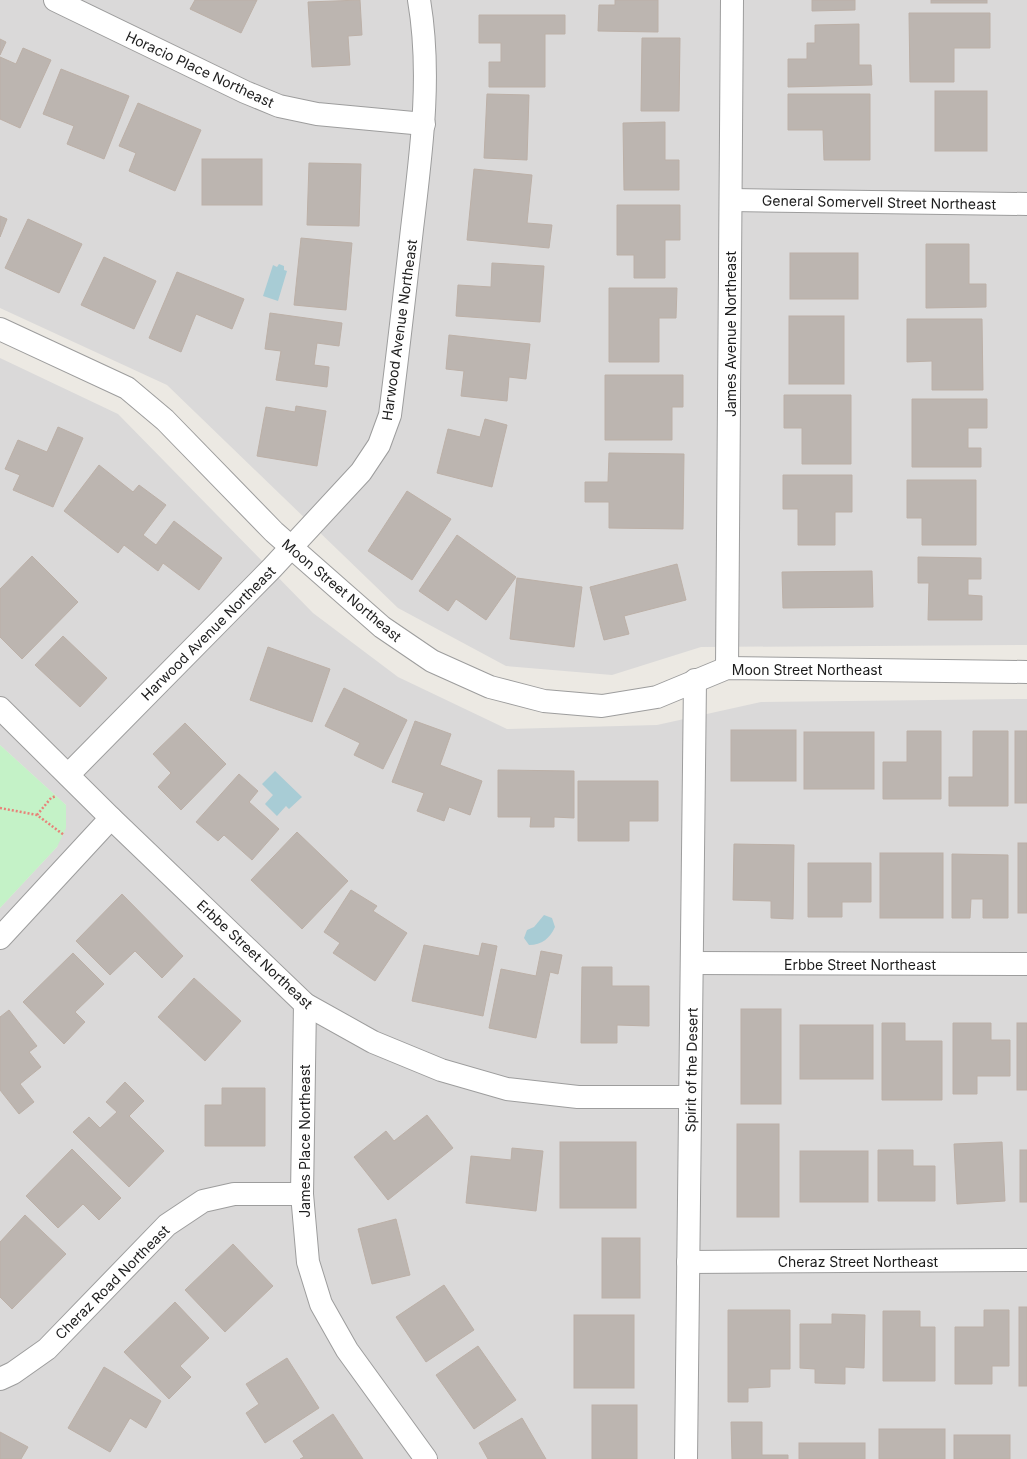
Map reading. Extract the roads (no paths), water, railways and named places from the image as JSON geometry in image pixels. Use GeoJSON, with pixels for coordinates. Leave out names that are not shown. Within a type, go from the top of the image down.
{"type":"FeatureCollection","features":[{"type":"Feature","properties":{"kind":"street","name":"Horacio Place Northeast"},"geometry":{"type":"LineString","coordinates":[[55,0],[245,92],[278,106],[317,114],[424,124]]}},
{"type":"Feature","properties":{"kind":"street","name":"Harwood Avenue Northeast"},"geometry":{"type":"LineString","coordinates":[[64,785],[291,548],[361,472],[379,446],[390,415],[424,124],[425,71],[422,19],[419,0]]}},
{"type":"Feature","properties":{"kind":"street","name":"James Avenue Northeast"},"geometry":{"type":"LineString","coordinates":[[727,668],[732,0]]}},
{"type":"Feature","properties":{"kind":"street","name":"General Somervell Street Northeast"},"geometry":{"type":"LineString","coordinates":[[730,200],[1027,204]]}},
{"type":"Feature","properties":{"kind":"street","name":"Moon Street Northeast"},"geometry":{"type":"LineString","coordinates":[[0,329],[127,388],[165,420],[291,548],[382,627],[432,661],[490,687],[544,701],[602,706],[657,697],[727,668],[1027,672]]}},
{"type":"Feature","properties":{"kind":"street","name":"Spirit of the Desert"},"geometry":{"type":"LineString","coordinates":[[686,1459],[695,680]]}},
{"type":"Feature","properties":{"kind":"street","name":"Erbbe Street Northeast"},"geometry":{"type":"LineString","coordinates":[[0,708],[64,785],[111,818],[305,1004],[380,1045],[441,1070],[507,1089],[578,1097],[690,1097]]}},
{"type":"Feature","properties":{"kind":"street"},"geometry":{"type":"LineString","coordinates":[[0,938],[111,818]]}},
{"type":"Feature","properties":{"kind":"street","name":"Erbbe Street Northeast"},"geometry":{"type":"LineString","coordinates":[[692,963],[1027,964]]}},
{"type":"Feature","properties":{"kind":"street","name":"James Place Northeast"},"geometry":{"type":"LineString","coordinates":[[305,1004],[302,1194],[308,1262],[321,1304],[347,1350],[426,1459]]}},
{"type":"Feature","properties":{"kind":"street","name":"Cheraz Road Northeast"},"geometry":{"type":"LineString","coordinates":[[0,1379],[13,1374],[47,1349],[167,1225],[203,1200],[234,1194],[302,1194]]}},
{"type":"Feature","properties":{"kind":"street","name":"Cheraz Street Northeast"},"geometry":{"type":"LineString","coordinates":[[688,1262],[1027,1260]]}},
{"type":"Feature","properties":{"kind":"water"},"geometry":{"type":"Polygon","coordinates":[[[279,264],[284,266],[284,270],[287,271],[278,301],[263,296],[273,265],[277,267],[279,264]]]}},
{"type":"Feature","properties":{"kind":"water"},"geometry":{"type":"Polygon","coordinates":[[[275,771],[302,797],[289,809],[286,806],[277,816],[265,804],[273,795],[262,784],[275,771]]]}},
{"type":"Feature","properties":{"kind":"water"},"geometry":{"type":"Polygon","coordinates":[[[544,915],[552,918],[555,927],[545,940],[538,944],[529,945],[524,938],[527,930],[534,927],[544,915]]]}}]}
